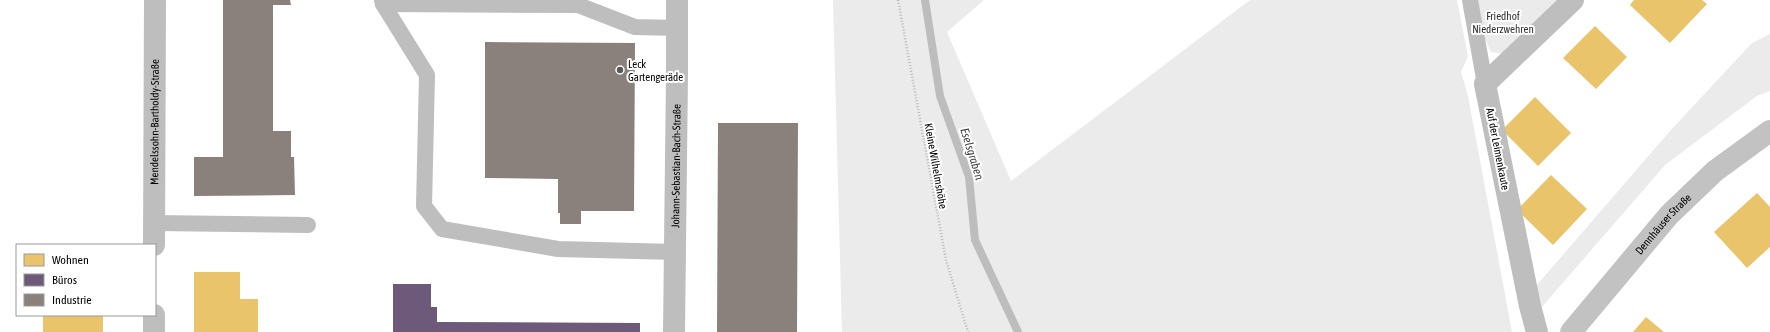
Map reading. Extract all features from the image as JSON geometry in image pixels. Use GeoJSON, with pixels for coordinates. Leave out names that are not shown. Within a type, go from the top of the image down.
{"type":"FeatureCollection","features":[{"type":"Feature","properties":{"kind":"street","name":"Mendelssohn-Bartholdy-Straße"},"geometry":{"type":"LineString","coordinates":[[154,244],[155,0]]}},
{"type":"Feature","properties":{"kind":"street","name":"Johann-Sebastian-Bach-Straße"},"geometry":{"type":"LineString","coordinates":[[674,332],[677,0]]}},
{"type":"Feature","properties":{"kind":"street"},"geometry":{"type":"LineString","coordinates":[[1485,84],[1572,0]]}},
{"type":"Feature","properties":{"kind":"street","name":"Auf der Leimenkaute"},"geometry":{"type":"LineString","coordinates":[[1485,84],[1530,306],[1537,332]]}},
{"type":"Feature","properties":{"kind":"street","name":"Dennhäuser Straße"},"geometry":{"type":"LineString","coordinates":[[1571,332],[1669,215],[1715,171],[1770,131]]}},
{"type":"Feature","properties":{"kind":"street"},"geometry":{"type":"LineString","coordinates":[[154,316],[154,332]]}},
{"type":"Feature","properties":{"kind":"lane"},"geometry":{"type":"LineString","coordinates":[[1470,0],[1485,84]]}},
{"type":"Feature","properties":{"kind":"lane"},"geometry":{"type":"LineString","coordinates":[[382,2],[578,5],[635,27],[677,28]]}},
{"type":"Feature","properties":{"kind":"lane"},"geometry":{"type":"LineString","coordinates":[[382,2],[427,75],[424,206],[442,228],[558,249],[675,252]]}},
{"type":"Feature","properties":{"kind":"lane"},"geometry":{"type":"LineString","coordinates":[[154,223],[308,225]]}},
{"type":"Feature","properties":{"kind":"path","name":"Kleine Wilhelmshöhe"},"geometry":{"type":"LineString","coordinates":[[898,0],[946,260],[968,332]]}},
{"type":"Feature","properties":{"kind":"green space"},"geometry":{"type":"Polygon","coordinates":[[[833,0],[984,0],[947,32],[1011,181],[1250,0],[1457,0],[1468,56],[1461,72],[1468,96],[1512,332],[842,332],[833,0]]]}},
{"type":"Feature","properties":{"kind":"green space","name":"Friedhof Niederzwehren"},"geometry":{"type":"Polygon","coordinates":[[[1477,0],[1559,0],[1504,54],[1491,52],[1482,33],[1477,0]]]}},
{"type":"Feature","properties":{"kind":"green space"},"geometry":{"type":"Polygon","coordinates":[[[1770,34],[1770,91],[1757,96],[1665,165],[1541,308],[1536,286],[1670,131],[1752,43],[1770,34]]]}},
{"type":"Feature","properties":{"kind":"building: Wohnen"},"geometry":{"type":"Polygon","coordinates":[[[1634,0],[1702,0],[1707,4],[1670,43],[1630,5],[1634,0]]]}},
{"type":"Feature","properties":{"kind":"building: Wohnen"},"geometry":{"type":"Polygon","coordinates":[[[1595,26],[1627,57],[1596,89],[1563,58],[1595,26]]]}},
{"type":"Feature","properties":{"kind":"building: Wohnen"},"geometry":{"type":"Polygon","coordinates":[[[1535,97],[1571,133],[1538,166],[1502,130],[1535,97]]]}},
{"type":"Feature","properties":{"kind":"building: Wohnen"},"geometry":{"type":"Polygon","coordinates":[[[1551,175],[1587,209],[1553,245],[1517,210],[1551,175]]]}},
{"type":"Feature","properties":{"kind":"building: Wohnen"},"geometry":{"type":"Polygon","coordinates":[[[1757,193],[1770,207],[1770,247],[1747,268],[1714,232],[1757,193]]]}},
{"type":"Feature","properties":{"kind":"building: Wohnen"},"geometry":{"type":"Polygon","coordinates":[[[194,272],[240,272],[240,299],[258,299],[258,332],[194,332],[194,272]]]}},
{"type":"Feature","properties":{"kind":"building: Wohnen"},"geometry":{"type":"Polygon","coordinates":[[[43,316],[103,316],[103,332],[43,332],[43,316]]]}},
{"type":"Feature","properties":{"kind":"building: Wohnen"},"geometry":{"type":"Polygon","coordinates":[[[1646,317],[1664,332],[1633,332],[1646,317]]]}},
{"type":"Feature","properties":{"kind":"building: Büros"},"geometry":{"type":"Polygon","coordinates":[[[393,284],[431,284],[431,307],[437,307],[437,322],[640,323],[640,332],[393,332],[393,284]]]}},
{"type":"Feature","properties":{"kind":"building: Industrie"},"geometry":{"type":"Polygon","coordinates":[[[223,0],[290,0],[291,5],[273,5],[273,131],[291,131],[291,157],[294,157],[295,195],[194,196],[194,157],[223,157],[223,0]]]}},
{"type":"Feature","properties":{"kind":"building: Industrie"},"geometry":{"type":"Polygon","coordinates":[[[485,42],[635,43],[634,211],[581,211],[581,224],[560,224],[560,213],[558,213],[558,179],[485,178],[485,42]]]}},
{"type":"Feature","properties":{"kind":"building: Industrie"},"geometry":{"type":"Polygon","coordinates":[[[718,123],[798,123],[797,332],[717,332],[718,123]]]}},
{"type":"Feature","properties":{"kind":"waterway","name":"Eselsgraben"},"geometry":{"type":"LineString","coordinates":[[925,0],[940,96],[969,177],[975,240],[1018,332]]}},
{"type":"Feature","properties":{"kind":"place","name":"Leck Gartengeräde"},"geometry":{"type":"Point","coordinates":[620,70]}}]}
